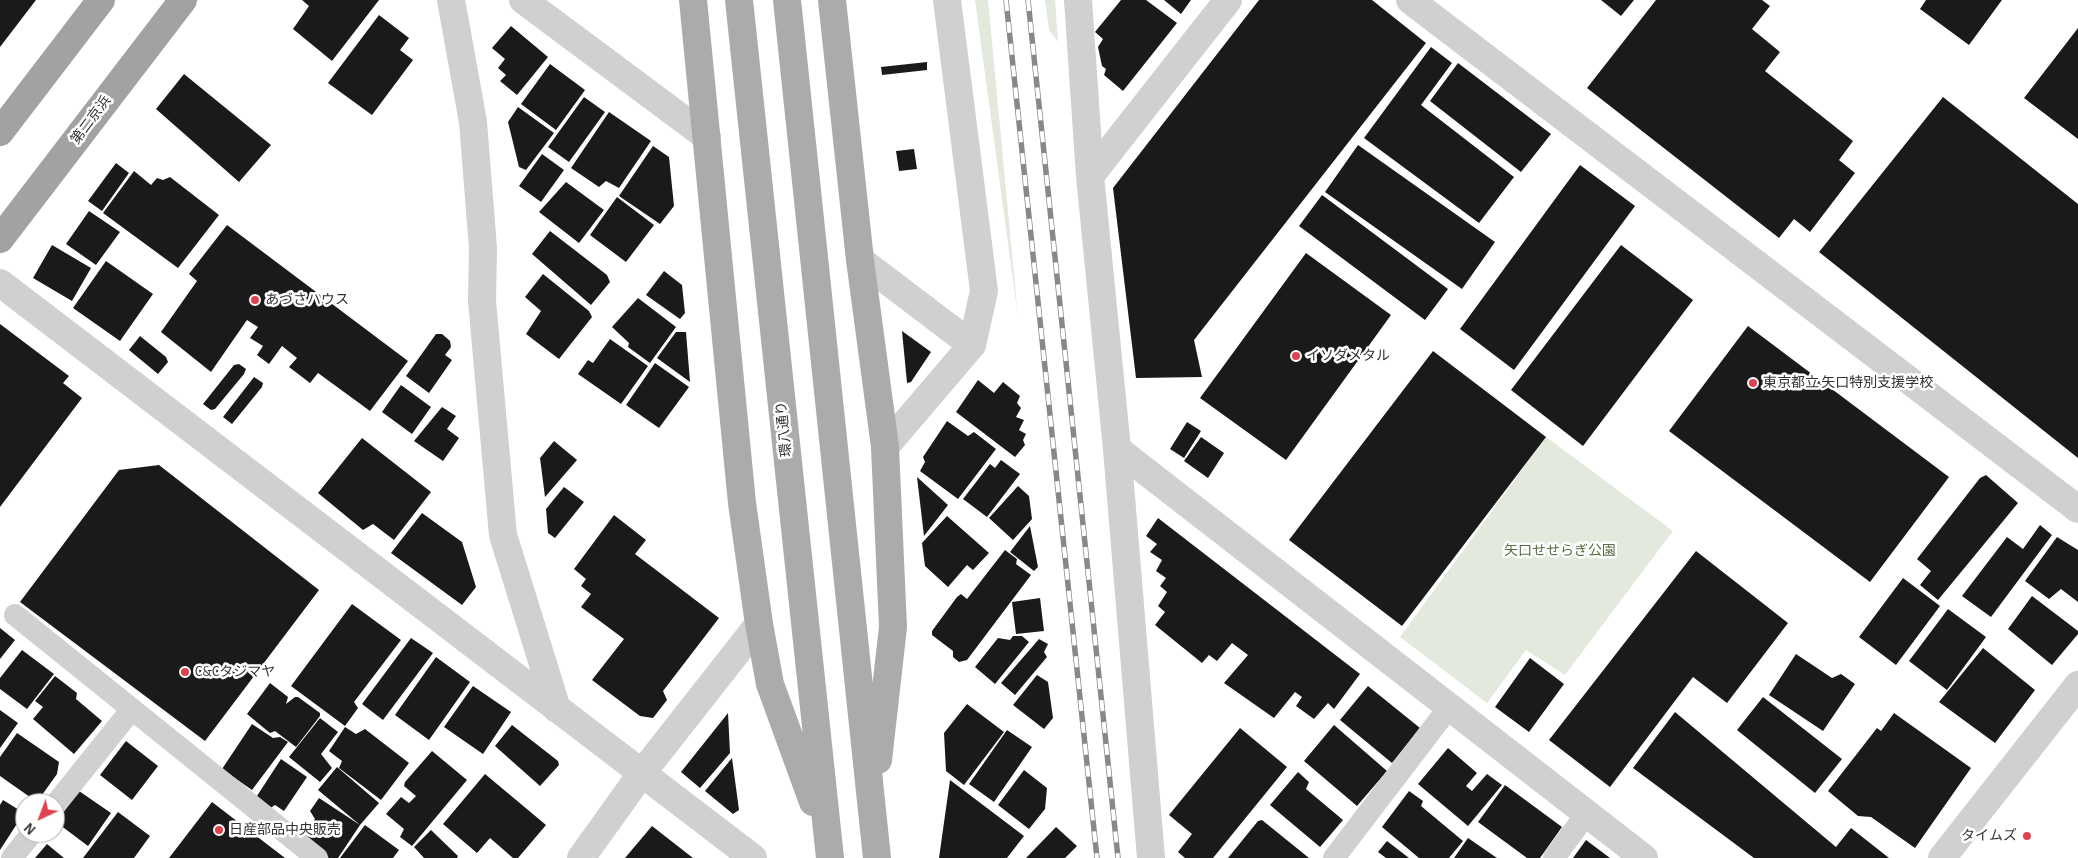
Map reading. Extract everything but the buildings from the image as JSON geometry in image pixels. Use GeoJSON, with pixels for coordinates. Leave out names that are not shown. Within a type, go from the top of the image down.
{"type":"FeatureCollection","features":[{"type":"Feature","properties":{"kind":"highway"},"geometry":{"type":"LineString","coordinates":[[0,132],[101,0]]}},
{"type":"Feature","properties":{"kind":"highway","name":"第二京浜"},"geometry":{"type":"LineString","coordinates":[[0,239],[183,0]]}},
{"type":"Feature","properties":{"kind":"main road"},"geometry":{"type":"LineString","coordinates":[[693,0],[742,502],[759,624],[770,684],[829,851]]}},
{"type":"Feature","properties":{"kind":"main road","name":"環八通り"},"geometry":{"type":"LineString","coordinates":[[740,0],[829,851]]}},
{"type":"Feature","properties":{"kind":"main road"},"geometry":{"type":"LineString","coordinates":[[787,0],[877,858]]}},
{"type":"Feature","properties":{"kind":"main road"},"geometry":{"type":"LineString","coordinates":[[832,0],[860,260],[885,447],[893,627],[872,814]]}},
{"type":"Feature","properties":{"kind":"street"},"geometry":{"type":"LineString","coordinates":[[451,0],[473,122],[483,248],[482,301],[503,536],[557,710]]}},
{"type":"Feature","properties":{"kind":"street"},"geometry":{"type":"LineString","coordinates":[[523,0],[707,137]]}},
{"type":"Feature","properties":{"kind":"street"},"geometry":{"type":"LineString","coordinates":[[885,447],[972,345],[984,291],[947,0]]}},
{"type":"Feature","properties":{"kind":"street"},"geometry":{"type":"LineString","coordinates":[[1078,0],[1090,176],[1117,448],[1151,858]]}},
{"type":"Feature","properties":{"kind":"street"},"geometry":{"type":"LineString","coordinates":[[1090,176],[1228,0]]}},
{"type":"Feature","properties":{"kind":"street"},"geometry":{"type":"LineString","coordinates":[[1410,0],[2078,509]]}},
{"type":"Feature","properties":{"kind":"street"},"geometry":{"type":"LineString","coordinates":[[860,260],[972,345]]}},
{"type":"Feature","properties":{"kind":"street"},"geometry":{"type":"LineString","coordinates":[[0,283],[752,858]]}},
{"type":"Feature","properties":{"kind":"street"},"geometry":{"type":"LineString","coordinates":[[1117,448],[1644,858]]}},
{"type":"Feature","properties":{"kind":"street"},"geometry":{"type":"LineString","coordinates":[[582,858],[642,773],[759,624]]}},
{"type":"Feature","properties":{"kind":"street"},"geometry":{"type":"LineString","coordinates":[[1942,858],[2078,685]]}},
{"type":"Feature","properties":{"kind":"lane"},"geometry":{"type":"LineString","coordinates":[[16,614],[317,858]]}},
{"type":"Feature","properties":{"kind":"lane"},"geometry":{"type":"LineString","coordinates":[[1334,858],[1450,706]]}},
{"type":"Feature","properties":{"kind":"lane"},"geometry":{"type":"LineString","coordinates":[[65,793],[132,709]]}},
{"type":"Feature","properties":{"kind":"lane"},"geometry":{"type":"LineString","coordinates":[[1554,858],[1587,813]]}},
{"type":"Feature","properties":{"kind":"lane"},"geometry":{"type":"LineString","coordinates":[[12,858],[24,843]]}},
{"type":"Feature","properties":{"kind":"green space"},"geometry":{"type":"Polygon","coordinates":[[[975,0],[988,0],[1018,317],[975,0]]]}},
{"type":"Feature","properties":{"kind":"green space"},"geometry":{"type":"Polygon","coordinates":[[[1045,0],[1055,0],[1058,42],[1049,30],[1045,0]]]}},
{"type":"Feature","properties":{"kind":"green space","name":"矢口せせらぎ公園"},"geometry":{"type":"Polygon","coordinates":[[[1546,437],[1673,531],[1565,675],[1526,650],[1487,703],[1400,637],[1546,437]]]}},
{"type":"Feature","properties":{"kind":"railway"},"geometry":{"type":"LineString","coordinates":[[1006,0],[1097,858]]}},
{"type":"Feature","properties":{"kind":"railway"},"geometry":{"type":"LineString","coordinates":[[1028,0],[1118,858]]}},
{"type":"Feature","properties":{"kind":"place","name":"あづさハウス"},"geometry":{"type":"Point","coordinates":[255,300]}},
{"type":"Feature","properties":{"kind":"place","name":"イソダメタル"},"geometry":{"type":"Point","coordinates":[1296,356]}},
{"type":"Feature","properties":{"kind":"place","name":"東京都立 矢口特別支援学校"},"geometry":{"type":"Point","coordinates":[1753,383]}},
{"type":"Feature","properties":{"kind":"place","name":"C&Cタジマヤ"},"geometry":{"type":"Point","coordinates":[185,672]}},
{"type":"Feature","properties":{"kind":"place","name":"日産部品中央販売"},"geometry":{"type":"Point","coordinates":[219,830]}},
{"type":"Feature","properties":{"kind":"place","name":"タイムズ"},"geometry":{"type":"Point","coordinates":[2027,836]}}]}
